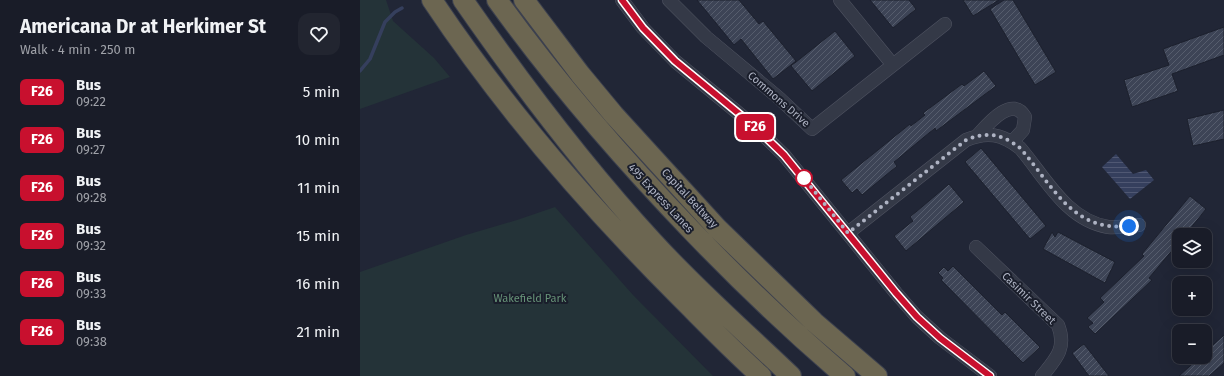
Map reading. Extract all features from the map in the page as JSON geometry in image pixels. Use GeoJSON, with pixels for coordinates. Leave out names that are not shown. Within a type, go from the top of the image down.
{"type":"FeatureCollection","features":[{"type":"Feature","properties":{"kind":"highway"},"geometry":{"type":"LineString","coordinates":[[432,0],[523,124],[581,193],[664,281],[761,376]]}},
{"type":"Feature","properties":{"kind":"highway"},"geometry":{"type":"LineString","coordinates":[[463,0],[530,94],[608,191],[654,243],[791,376]]}},
{"type":"Feature","properties":{"kind":"highway","name":"495 Express Lanes"},"geometry":{"type":"LineString","coordinates":[[497,0],[553,75],[588,118],[657,195],[738,278],[804,341],[845,376]]}},
{"type":"Feature","properties":{"kind":"highway","name":"Capital Beltway"},"geometry":{"type":"LineString","coordinates":[[524,0],[580,74],[717,228],[814,322],[877,376]]}},
{"type":"Feature","properties":{"kind":"street"},"geometry":{"type":"LineString","coordinates":[[622,0],[643,28],[675,61],[754,126],[784,155],[917,317],[940,338],[990,376]]}},
{"type":"Feature","properties":{"kind":"street","name":"Commons Drive"},"geometry":{"type":"LineString","coordinates":[[669,0],[706,37],[779,98],[812,128],[945,24]]}},
{"type":"Feature","properties":{"kind":"street"},"geometry":{"type":"LineString","coordinates":[[840,0],[892,65]]}},
{"type":"Feature","properties":{"kind":"street"},"geometry":{"type":"LineString","coordinates":[[976,136],[998,115],[1005,110],[1013,108],[1023,112],[1025,116],[1023,130],[1012,142]]}},
{"type":"Feature","properties":{"kind":"street"},"geometry":{"type":"LineString","coordinates":[[848,233],[966,140],[986,134],[996,135],[1012,142],[1030,160],[1064,203],[1078,215],[1089,221],[1109,227],[1139,226]]}},
{"type":"Feature","properties":{"kind":"street","name":"Casimir Street"},"geometry":{"type":"LineString","coordinates":[[976,247],[1058,325],[1061,335],[1061,346],[1049,373]]}},
{"type":"Feature","properties":{"kind":"green space"},"geometry":{"type":"Polygon","coordinates":[[[360,0],[386,0],[393,21],[434,58],[450,77],[360,109],[360,0]]]}},
{"type":"Feature","properties":{"kind":"green space","name":"Wakefield Park"},"geometry":{"type":"Polygon","coordinates":[[[555,207],[633,295],[713,376],[360,376],[360,272],[466,235],[555,207]]]}},
{"type":"Feature","properties":{"kind":"water"},"geometry":{"type":"Polygon","coordinates":[[[1116,154],[1133,174],[1146,170],[1154,180],[1130,199],[1102,167],[1116,154]]]}},
{"type":"Feature","properties":{"kind":"building"},"geometry":{"type":"Polygon","coordinates":[[[697,0],[739,0],[759,24],[763,21],[796,61],[773,79],[741,39],[734,45],[697,0]]]}},
{"type":"Feature","properties":{"kind":"building"},"geometry":{"type":"Polygon","coordinates":[[[870,0],[909,0],[916,9],[893,28],[870,0]]]}},
{"type":"Feature","properties":{"kind":"building"},"geometry":{"type":"Polygon","coordinates":[[[963,0],[999,0],[973,16],[963,0]]]}},
{"type":"Feature","properties":{"kind":"building"},"geometry":{"type":"Polygon","coordinates":[[[1004,0],[1013,0],[1056,72],[1035,85],[990,9],[1004,0]]]}},
{"type":"Feature","properties":{"kind":"building"},"geometry":{"type":"Polygon","coordinates":[[[1224,27],[1224,55],[1172,74],[1178,91],[1132,107],[1124,80],[1169,65],[1163,49],[1224,27]]]}},
{"type":"Feature","properties":{"kind":"building"},"geometry":{"type":"Polygon","coordinates":[[[835,31],[855,56],[812,91],[791,66],[835,31]]]}},
{"type":"Feature","properties":{"kind":"building"},"geometry":{"type":"Polygon","coordinates":[[[984,71],[996,86],[936,131],[935,128],[894,162],[897,166],[862,195],[857,189],[852,193],[841,180],[910,124],[911,126],[925,115],[923,113],[962,84],[964,86],[984,71]]]}},
{"type":"Feature","properties":{"kind":"building"},"geometry":{"type":"Polygon","coordinates":[[[1224,110],[1224,139],[1193,146],[1187,119],[1224,110]]]}},
{"type":"Feature","properties":{"kind":"building"},"geometry":{"type":"Polygon","coordinates":[[[981,148],[1046,226],[1030,239],[965,162],[981,148]]]}},
{"type":"Feature","properties":{"kind":"building"},"geometry":{"type":"Polygon","coordinates":[[[949,184],[964,202],[906,251],[894,236],[913,221],[910,217],[949,184]]]}},
{"type":"Feature","properties":{"kind":"building"},"geometry":{"type":"Polygon","coordinates":[[[1190,196],[1206,209],[1191,228],[1172,228],[1172,250],[1149,278],[1152,280],[1095,334],[1088,327],[1093,323],[1087,318],[1104,302],[1100,298],[1144,256],[1142,254],[1190,196]]]}},
{"type":"Feature","properties":{"kind":"building"},"geometry":{"type":"Polygon","coordinates":[[[1052,232],[1055,237],[1058,232],[1115,262],[1105,283],[1043,249],[1052,232]]]}},
{"type":"Feature","properties":{"kind":"building"},"geometry":{"type":"Polygon","coordinates":[[[953,266],[1002,315],[1005,312],[1040,347],[1023,363],[941,280],[943,278],[938,273],[944,267],[948,271],[953,266]]]}},
{"type":"Feature","properties":{"kind":"building"},"geometry":{"type":"Polygon","coordinates":[[[1224,335],[1224,363],[1209,376],[1179,376],[1192,364],[1212,364],[1212,346],[1224,335]]]}},
{"type":"Feature","properties":{"kind":"building"},"geometry":{"type":"Polygon","coordinates":[[[1084,344],[1109,376],[1089,376],[1072,353],[1084,344]]]}},
{"type":"Feature","properties":{"kind":"waterway"},"geometry":{"type":"LineString","coordinates":[[360,71],[370,59],[385,22],[395,12],[402,8]]}},
{"type":"Feature","properties":{"kind":"bus line","name":"F26"},"geometry":{"type":"LineString","coordinates":[[622,0],[643,28],[675,61],[754,126],[784,155],[917,317],[952,348],[990,376]]}},
{"type":"Feature","properties":{"kind":"route"},"geometry":{"type":"LineString","coordinates":[[804,178],[803,177],[848,233],[966,140],[986,134],[996,135],[1012,142],[1020,148],[1064,203],[1078,215],[1099,225],[1109,227],[1129,226]]}}]}
